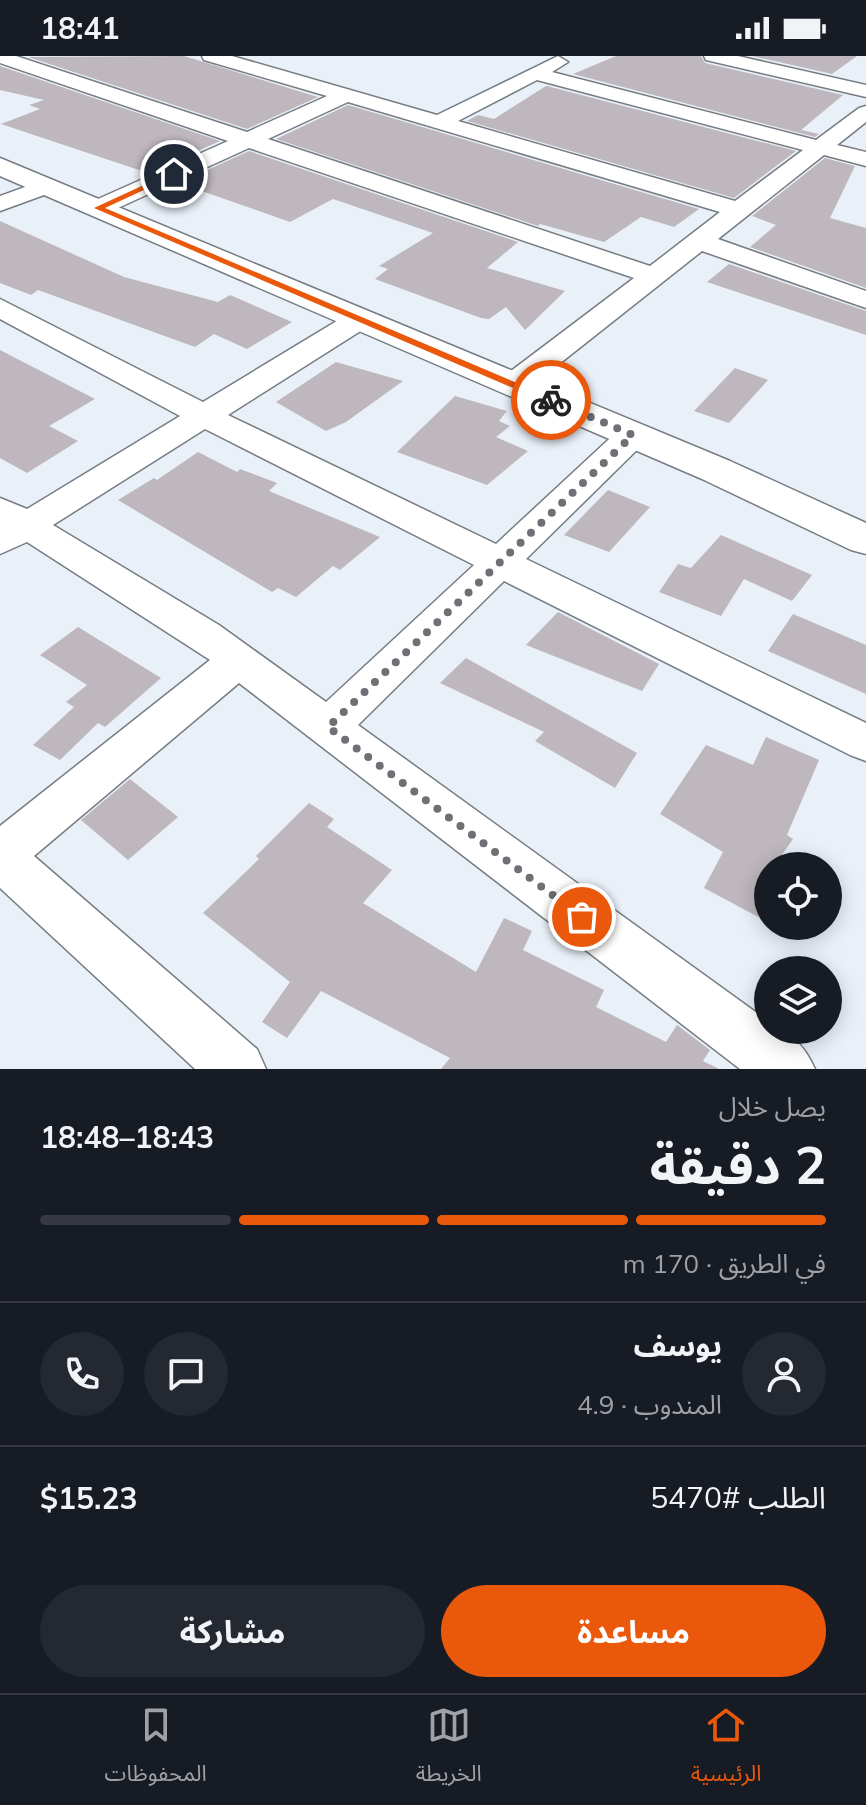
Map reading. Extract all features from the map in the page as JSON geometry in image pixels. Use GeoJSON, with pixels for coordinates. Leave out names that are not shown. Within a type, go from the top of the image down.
{"type":"FeatureCollection","features":[{"type":"Feature","properties":{"kind":"main road"},"geometry":{"type":"LineString","coordinates":[[0,166],[633,435],[866,540]]}},
{"type":"Feature","properties":{"kind":"street"},"geometry":{"type":"LineString","coordinates":[[211,56],[739,210]]}},
{"type":"Feature","properties":{"kind":"street"},"geometry":{"type":"LineString","coordinates":[[255,69],[288,56]]}},
{"type":"Feature","properties":{"kind":"street"},"geometry":{"type":"LineString","coordinates":[[440,122],[570,56]]}},
{"type":"Feature","properties":{"kind":"street"},"geometry":{"type":"LineString","coordinates":[[713,56],[866,91]]}},
{"type":"Feature","properties":{"kind":"street"},"geometry":{"type":"LineString","coordinates":[[0,57],[654,276]]}},
{"type":"Feature","properties":{"kind":"street"},"geometry":{"type":"LineString","coordinates":[[535,74],[866,159]]}},
{"type":"Feature","properties":{"kind":"street"},"geometry":{"type":"LineString","coordinates":[[98,208],[347,95]]}},
{"type":"Feature","properties":{"kind":"street"},"geometry":{"type":"LineString","coordinates":[[514,384],[866,112]]}},
{"type":"Feature","properties":{"kind":"street"},"geometry":{"type":"LineString","coordinates":[[0,204],[47,186]]}},
{"type":"Feature","properties":{"kind":"street"},"geometry":{"type":"LineString","coordinates":[[699,241],[866,300]]}},
{"type":"Feature","properties":{"kind":"street"},"geometry":{"type":"LineString","coordinates":[[0,308],[204,416],[866,743]]}},
{"type":"Feature","properties":{"kind":"street"},"geometry":{"type":"LineString","coordinates":[[9,526],[204,416],[360,319]]}},
{"type":"Feature","properties":{"kind":"street"},"geometry":{"type":"LineString","coordinates":[[328,727],[633,435]]}},
{"type":"Feature","properties":{"kind":"street"},"geometry":{"type":"LineString","coordinates":[[9,526],[205,635],[786,1069]]}},
{"type":"Feature","properties":{"kind":"street"},"geometry":{"type":"LineString","coordinates":[[237,1069],[0,856],[239,660]]}},
{"type":"Feature","properties":{"kind":"building"},"geometry":{"type":"Polygon","coordinates":[[[184,56],[318,97],[247,129],[28,57],[184,56]]]}},
{"type":"Feature","properties":{"kind":"building"},"geometry":{"type":"Polygon","coordinates":[[[616,56],[701,56],[705,63],[843,95],[801,130],[819,134],[815,137],[573,74],[616,56]]]}},
{"type":"Feature","properties":{"kind":"building"},"geometry":{"type":"Polygon","coordinates":[[[752,56],[857,56],[832,74],[752,56]]]}},
{"type":"Feature","properties":{"kind":"building"},"geometry":{"type":"Polygon","coordinates":[[[0,66],[220,141],[148,173],[1,124],[40,109],[29,105],[44,100],[0,90],[0,66]]]}},
{"type":"Feature","properties":{"kind":"building"},"geometry":{"type":"Polygon","coordinates":[[[546,86],[796,151],[734,198],[467,121],[478,115],[494,119],[546,86]]]}},
{"type":"Feature","properties":{"kind":"building"},"geometry":{"type":"Polygon","coordinates":[[[348,105],[699,209],[674,227],[641,217],[604,242],[540,224],[538,226],[276,139],[348,105]]]}},
{"type":"Feature","properties":{"kind":"building"},"geometry":{"type":"Polygon","coordinates":[[[249,151],[518,242],[487,268],[565,291],[525,330],[506,307],[489,319],[481,318],[375,279],[388,269],[379,266],[433,233],[333,199],[290,222],[179,183],[249,151]]]}},
{"type":"Feature","properties":{"kind":"building"},"geometry":{"type":"Polygon","coordinates":[[[825,158],[855,166],[830,218],[866,228],[866,288],[750,247],[776,225],[752,216],[825,158]]]}},
{"type":"Feature","properties":{"kind":"building"},"geometry":{"type":"Polygon","coordinates":[[[0,221],[124,277],[218,302],[230,295],[292,322],[247,349],[214,334],[195,347],[38,290],[31,295],[0,283],[0,221]]]}},
{"type":"Feature","properties":{"kind":"building"},"geometry":{"type":"Polygon","coordinates":[[[729,264],[866,311],[866,335],[707,282],[729,264]]]}},
{"type":"Feature","properties":{"kind":"building"},"geometry":{"type":"Polygon","coordinates":[[[0,350],[95,399],[49,426],[78,441],[27,473],[0,458],[0,350]]]}},
{"type":"Feature","properties":{"kind":"building"},"geometry":{"type":"Polygon","coordinates":[[[336,362],[403,381],[346,422],[326,431],[276,402],[336,362]]]}},
{"type":"Feature","properties":{"kind":"building"},"geometry":{"type":"Polygon","coordinates":[[[735,368],[768,380],[729,423],[694,411],[735,368]]]}},
{"type":"Feature","properties":{"kind":"building"},"geometry":{"type":"Polygon","coordinates":[[[455,396],[507,411],[499,421],[510,426],[496,437],[528,451],[487,485],[397,452],[455,396]]]}},
{"type":"Feature","properties":{"kind":"building"},"geometry":{"type":"Polygon","coordinates":[[[198,452],[237,472],[240,469],[277,483],[269,491],[380,537],[340,570],[333,566],[296,597],[278,588],[272,592],[118,500],[154,478],[157,480],[198,452]]]}},
{"type":"Feature","properties":{"kind":"building"},"geometry":{"type":"Polygon","coordinates":[[[608,490],[650,507],[609,552],[564,535],[608,490]]]}},
{"type":"Feature","properties":{"kind":"building"},"geometry":{"type":"Polygon","coordinates":[[[721,535],[812,575],[792,601],[744,579],[721,616],[659,592],[678,564],[691,568],[721,535]]]}},
{"type":"Feature","properties":{"kind":"building"},"geometry":{"type":"Polygon","coordinates":[[[558,612],[659,664],[642,691],[526,645],[558,612]]]}},
{"type":"Feature","properties":{"kind":"building"},"geometry":{"type":"Polygon","coordinates":[[[793,614],[866,645],[866,694],[768,651],[793,614]]]}},
{"type":"Feature","properties":{"kind":"building"},"geometry":{"type":"Polygon","coordinates":[[[78,627],[161,678],[105,727],[98,723],[60,760],[33,745],[74,707],[66,702],[87,685],[40,655],[78,627]]]}},
{"type":"Feature","properties":{"kind":"building"},"geometry":{"type":"Polygon","coordinates":[[[466,658],[637,753],[615,788],[535,741],[544,732],[440,683],[466,658]]]}},
{"type":"Feature","properties":{"kind":"building"},"geometry":{"type":"Polygon","coordinates":[[[766,737],[819,760],[787,835],[793,839],[784,852],[754,852],[754,915],[704,888],[723,852],[660,814],[706,745],[753,765],[766,737]]]}},
{"type":"Feature","properties":{"kind":"building"},"geometry":{"type":"Polygon","coordinates":[[[130,779],[178,817],[128,860],[81,820],[130,779]]]}},
{"type":"Feature","properties":{"kind":"building"},"geometry":{"type":"Polygon","coordinates":[[[309,803],[334,819],[327,827],[392,870],[363,903],[476,972],[504,918],[532,931],[523,950],[604,990],[596,1007],[666,1042],[677,1025],[710,1050],[703,1061],[719,1069],[441,1069],[450,1058],[321,991],[287,1038],[262,1022],[290,982],[203,913],[259,859],[256,856],[309,803]]]}},
{"type":"Feature","properties":{"kind":"way so far"},"geometry":{"type":"LineString","coordinates":[[551,400],[633,435],[328,727],[582,917]]}},
{"type":"Feature","properties":{"kind":"route"},"geometry":{"type":"LineString","coordinates":[[174,174],[98,208],[551,400]]}}]}
